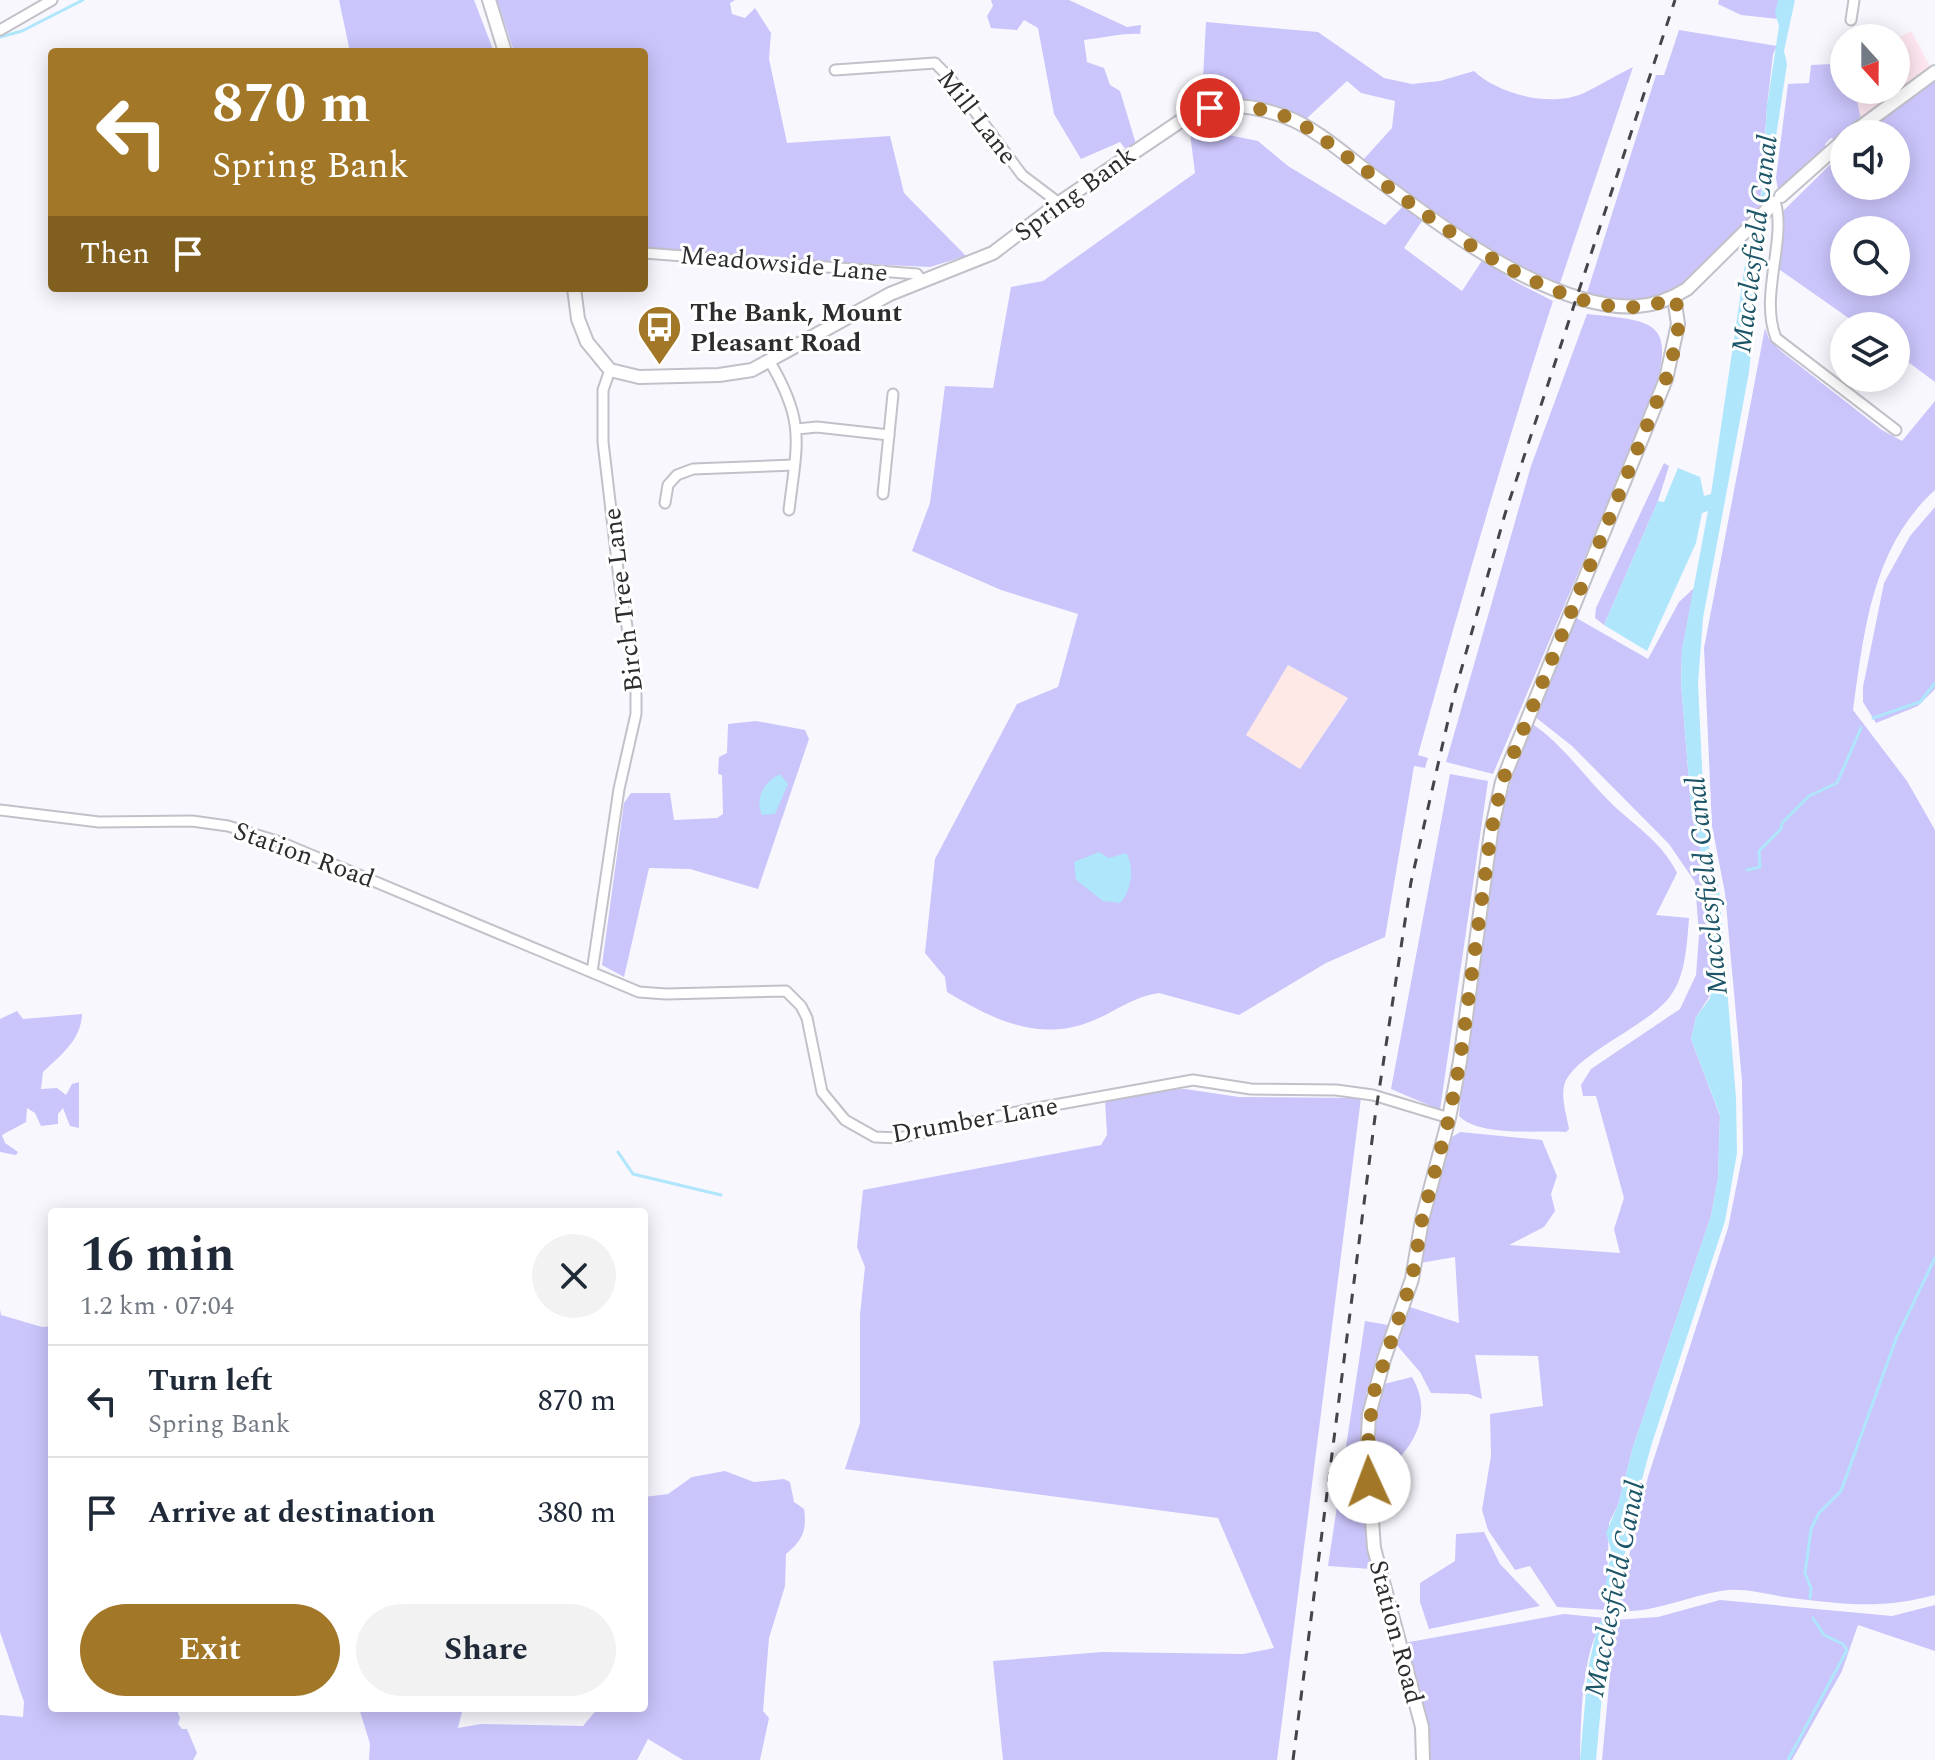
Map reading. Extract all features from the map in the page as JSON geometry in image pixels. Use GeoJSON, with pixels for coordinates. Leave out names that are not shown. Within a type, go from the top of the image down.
{"type":"FeatureCollection","features":[{"type":"Feature","properties":{"kind":"street"},"geometry":{"type":"LineString","coordinates":[[0,30],[52,0]]}},
{"type":"Feature","properties":{"kind":"street"},"geometry":{"type":"LineString","coordinates":[[489,0],[504,48]]}},
{"type":"Feature","properties":{"kind":"street"},"geometry":{"type":"LineString","coordinates":[[1851,20],[1854,0]]}},
{"type":"Feature","properties":{"kind":"street","name":"Mill Lane"},"geometry":{"type":"LineString","coordinates":[[835,70],[935,63],[950,78],[1022,175],[1059,203]]}},
{"type":"Feature","properties":{"kind":"street"},"geometry":{"type":"LineString","coordinates":[[1870,120],[1935,72]]}},
{"type":"Feature","properties":{"kind":"street","name":"Spring Bank"},"geometry":{"type":"LineString","coordinates":[[610,370],[639,377],[719,375],[752,370],[890,294],[993,253],[1059,203],[1191,114],[1210,108],[1248,108],[1289,118],[1433,220],[1546,289],[1633,309],[1661,304],[1674,297]]}},
{"type":"Feature","properties":{"kind":"street"},"geometry":{"type":"LineString","coordinates":[[1674,297],[1687,289],[1755,220],[1830,152]]}},
{"type":"Feature","properties":{"kind":"street"},"geometry":{"type":"LineString","coordinates":[[1775,201],[1778,219],[1771,318],[1776,338],[1896,430]]}},
{"type":"Feature","properties":{"kind":"street","name":"Meadowside Lane"},"geometry":{"type":"LineString","coordinates":[[648,253],[917,274],[922,281]]}},
{"type":"Feature","properties":{"kind":"street"},"geometry":{"type":"LineString","coordinates":[[575,292],[578,319],[587,342],[610,370]]}},
{"type":"Feature","properties":{"kind":"street","name":"Station Road"},"geometry":{"type":"LineString","coordinates":[[1423,1760],[1422,1727],[1374,1548],[1368,1428],[1373,1395],[1412,1279],[1422,1220],[1449,1118],[1460,1061],[1491,832],[1502,782],[1666,379],[1678,324],[1674,297]]}},
{"type":"Feature","properties":{"kind":"street"},"geometry":{"type":"LineString","coordinates":[[770,362],[791,399],[797,429],[789,510]]}},
{"type":"Feature","properties":{"kind":"street","name":"Birch Tree Lane"},"geometry":{"type":"LineString","coordinates":[[592,972],[617,802],[636,714],[636,677],[620,587],[603,442],[603,390],[610,370]]}},
{"type":"Feature","properties":{"kind":"street"},"geometry":{"type":"LineString","coordinates":[[883,494],[893,394]]}},
{"type":"Feature","properties":{"kind":"street"},"geometry":{"type":"LineString","coordinates":[[797,429],[817,427],[889,435]]}},
{"type":"Feature","properties":{"kind":"street"},"geometry":{"type":"LineString","coordinates":[[665,503],[668,485],[683,472],[794,465]]}},
{"type":"Feature","properties":{"kind":"street","name":"Station Road"},"geometry":{"type":"LineString","coordinates":[[0,810],[99,822],[192,821],[246,830],[592,972]]}},
{"type":"Feature","properties":{"kind":"street","name":"Drumber Lane"},"geometry":{"type":"LineString","coordinates":[[592,972],[621,986],[653,993],[786,991],[801,1006],[807,1018],[822,1092],[845,1120],[875,1137],[899,1138],[1021,1111],[1193,1080],[1251,1089],[1336,1090],[1373,1095],[1449,1118]]}},
{"type":"Feature","properties":{"kind":"shaded area"},"geometry":{"type":"Polygon","coordinates":[[[339,0],[474,0],[492,48],[349,48],[339,0]]]}},
{"type":"Feature","properties":{"kind":"shaded area"},"geometry":{"type":"Polygon","coordinates":[[[497,0],[735,0],[730,3],[732,14],[745,18],[755,8],[771,33],[769,59],[787,143],[890,136],[904,193],[966,256],[930,267],[648,254],[648,48],[513,48],[497,0]]]}},
{"type":"Feature","properties":{"kind":"shaded area"},"geometry":{"type":"Polygon","coordinates":[[[991,0],[1069,0],[1127,27],[1141,25],[1140,34],[1084,40],[1087,62],[1104,68],[1110,85],[1120,91],[1136,144],[1127,151],[1120,142],[1081,159],[1054,114],[1038,28],[1024,20],[1017,30],[991,28],[987,16],[993,6],[991,0]]]}},
{"type":"Feature","properties":{"kind":"shaded area"},"geometry":{"type":"Polygon","coordinates":[[[1719,0],[1778,0],[1778,19],[1741,15],[1718,4],[1719,0]]]}},
{"type":"Feature","properties":{"kind":"shaded area"},"geometry":{"type":"Polygon","coordinates":[[[1206,22],[1318,32],[1384,78],[1412,84],[1440,81],[1474,71],[1511,92],[1541,99],[1584,93],[1633,67],[1559,286],[1534,277],[1483,248],[1363,160],[1392,128],[1395,101],[1361,93],[1347,81],[1304,121],[1272,105],[1202,97],[1206,22]]]}},
{"type":"Feature","properties":{"kind":"shaded area"},"geometry":{"type":"Polygon","coordinates":[[[1679,30],[1777,46],[1773,54],[1767,106],[1760,206],[1688,281],[1659,300],[1638,306],[1586,296],[1656,75],[1664,75],[1679,30]]]}},
{"type":"Feature","properties":{"kind":"shaded area"},"geometry":{"type":"Polygon","coordinates":[[[1910,32],[1932,70],[1910,83],[1910,32]]]}},
{"type":"Feature","properties":{"kind":"shaded area"},"geometry":{"type":"Polygon","coordinates":[[[1830,64],[1830,104],[1858,104],[1861,120],[1830,120],[1830,139],[1825,144],[1826,148],[1778,190],[1776,178],[1788,84],[1809,83],[1811,65],[1830,64]]]}},
{"type":"Feature","properties":{"kind":"shaded area"},"geometry":{"type":"Polygon","coordinates":[[[1935,80],[1935,382],[1910,363],[1910,312],[1840,312],[1776,267],[1784,210],[1830,165],[1830,200],[1910,200],[1910,120],[1882,120],[1903,104],[1910,104],[1910,99],[1935,80]]]}},
{"type":"Feature","properties":{"kind":"shaded area"},"geometry":{"type":"Polygon","coordinates":[[[1858,104],[1883,104],[1861,120],[1858,104]]]}},
{"type":"Feature","properties":{"kind":"shaded area"},"geometry":{"type":"Polygon","coordinates":[[[1201,117],[1209,131],[1258,141],[1288,166],[1385,225],[1405,204],[1424,218],[1404,248],[1462,291],[1483,259],[1514,281],[1553,301],[1483,527],[1418,755],[1428,758],[1425,768],[1414,766],[1385,937],[1326,963],[1239,1015],[1159,993],[1141,997],[1092,1021],[1072,1027],[1035,1029],[999,1019],[947,992],[945,977],[925,953],[935,859],[1017,704],[1058,687],[1078,614],[1001,590],[912,551],[930,503],[945,386],[993,388],[1011,287],[1043,281],[1195,173],[1189,125],[1201,117]],[[1288,665],[1246,735],[1300,769],[1348,698],[1288,665]]]}},
{"type":"Feature","properties":{"kind":"shaded area"},"geometry":{"type":"Polygon","coordinates":[[[1587,314],[1630,319],[1654,330],[1660,339],[1662,353],[1653,396],[1493,774],[1446,762],[1531,466],[1587,314]]]}},
{"type":"Feature","properties":{"kind":"shaded area"},"geometry":{"type":"Polygon","coordinates":[[[1765,328],[1769,339],[1782,352],[1830,392],[1902,441],[1935,401],[1935,490],[1897,537],[1884,564],[1867,621],[1853,710],[1907,781],[1935,830],[1935,1595],[1915,1600],[1860,1604],[1729,1590],[1645,1610],[1616,1611],[1648,1477],[1728,1228],[1743,1153],[1742,1081],[1725,893],[1712,826],[1704,648],[1765,328]]]}},
{"type":"Feature","properties":{"kind":"shaded area"},"geometry":{"type":"Polygon","coordinates":[[[1664,463],[1669,466],[1658,501],[1604,625],[1595,618],[1596,608],[1664,463]]]}},
{"type":"Feature","properties":{"kind":"shaded area"},"geometry":{"type":"Polygon","coordinates":[[[1935,507],[1935,689],[1918,706],[1876,723],[1863,702],[1863,687],[1884,583],[1910,536],[1935,507]]]}},
{"type":"Feature","properties":{"kind":"shaded area"},"geometry":{"type":"Polygon","coordinates":[[[1694,588],[1682,650],[1681,683],[1692,818],[1701,844],[1699,856],[1712,974],[1709,997],[1696,1017],[1691,1039],[1720,1116],[1718,1178],[1711,1216],[1633,1447],[1618,1505],[1609,1523],[1606,1610],[1557,1607],[1530,1566],[1515,1570],[1488,1530],[1482,1510],[1491,1456],[1490,1414],[1543,1406],[1538,1356],[1475,1355],[1482,1399],[1469,1394],[1431,1393],[1420,1372],[1395,1343],[1407,1306],[1459,1323],[1455,1257],[1420,1263],[1428,1211],[1452,1137],[1460,1132],[1542,1140],[1557,1176],[1551,1194],[1555,1211],[1544,1227],[1509,1245],[1620,1253],[1614,1229],[1624,1198],[1596,1096],[1583,1096],[1581,1085],[1591,1069],[1680,1009],[1696,975],[1699,935],[1695,882],[1669,844],[1572,746],[1534,716],[1573,616],[1648,659],[1679,602],[1694,588]]]}},
{"type":"Feature","properties":{"kind":"shaded area"},"geometry":{"type":"Polygon","coordinates":[[[1288,665],[1348,697],[1300,769],[1245,735],[1288,665]]]}},
{"type":"Feature","properties":{"kind":"shaded area"},"geometry":{"type":"Polygon","coordinates":[[[756,721],[805,730],[809,739],[758,889],[690,869],[649,868],[624,977],[602,965],[624,803],[631,793],[670,793],[674,820],[717,818],[723,814],[722,775],[718,774],[719,757],[727,753],[728,724],[756,721]]]}},
{"type":"Feature","properties":{"kind":"shaded area"},"geometry":{"type":"Polygon","coordinates":[[[1531,723],[1657,845],[1671,863],[1677,873],[1656,915],[1689,918],[1683,968],[1671,995],[1661,1007],[1595,1052],[1570,1074],[1563,1091],[1569,1129],[1566,1132],[1494,1130],[1468,1123],[1459,1116],[1481,916],[1501,818],[1531,723]]]}},
{"type":"Feature","properties":{"kind":"shaded area"},"geometry":{"type":"Polygon","coordinates":[[[1450,774],[1488,781],[1440,1110],[1391,1089],[1450,774]]]}},
{"type":"Feature","properties":{"kind":"shaded area"},"geometry":{"type":"Polygon","coordinates":[[[17,1011],[23,1019],[82,1014],[74,1039],[43,1072],[41,1089],[57,1088],[66,1095],[72,1084],[79,1082],[79,1128],[70,1126],[63,1108],[58,1114],[58,1124],[41,1126],[35,1113],[27,1108],[26,1122],[2,1135],[5,1143],[18,1152],[16,1155],[0,1152],[0,1019],[17,1011]]]}},
{"type":"Feature","properties":{"kind":"shaded area"},"geometry":{"type":"Polygon","coordinates":[[[1185,1089],[1239,1097],[1361,1098],[1277,1760],[1003,1760],[993,1661],[1102,1652],[1243,1654],[1274,1648],[1218,1518],[845,1469],[860,1423],[860,1315],[865,1267],[857,1247],[863,1190],[1101,1145],[1107,1135],[1105,1100],[1153,1090],[1185,1089]]]}},
{"type":"Feature","properties":{"kind":"shaded area"},"geometry":{"type":"Polygon","coordinates":[[[0,1309],[1,1315],[48,1326],[48,1712],[178,1712],[178,1724],[182,1729],[187,1729],[197,1753],[193,1760],[0,1760],[0,1715],[23,1717],[24,1702],[0,1632],[0,1309]]]}},
{"type":"Feature","properties":{"kind":"shaded area"},"geometry":{"type":"Polygon","coordinates":[[[1365,1321],[1388,1325],[1366,1394],[1362,1510],[1371,1569],[1328,1566],[1365,1321]]]}},
{"type":"Feature","properties":{"kind":"shaded area"},"geometry":{"type":"Polygon","coordinates":[[[1412,1377],[1419,1391],[1421,1406],[1416,1432],[1401,1456],[1378,1476],[1374,1467],[1375,1398],[1380,1385],[1412,1377]]]}},
{"type":"Feature","properties":{"kind":"shaded area"},"geometry":{"type":"Polygon","coordinates":[[[725,1471],[754,1482],[784,1479],[790,1482],[794,1502],[804,1509],[802,1534],[786,1554],[785,1586],[769,1638],[763,1711],[769,1718],[760,1760],[683,1760],[648,1739],[637,1760],[369,1760],[370,1744],[360,1712],[462,1712],[458,1728],[481,1724],[583,1726],[595,1712],[648,1712],[648,1496],[668,1494],[692,1477],[725,1471]]]}},
{"type":"Feature","properties":{"kind":"shaded area"},"geometry":{"type":"Polygon","coordinates":[[[1484,1532],[1500,1564],[1540,1606],[1429,1629],[1420,1602],[1420,1583],[1455,1561],[1456,1534],[1484,1532]]]}},
{"type":"Feature","properties":{"kind":"shaded area"},"geometry":{"type":"Polygon","coordinates":[[[1720,1600],[1892,1616],[1935,1605],[1935,1651],[1858,1625],[1842,1671],[1792,1760],[1602,1760],[1615,1620],[1658,1617],[1720,1600]]]}},
{"type":"Feature","properties":{"kind":"shaded area"},"geometry":{"type":"Polygon","coordinates":[[[1564,1614],[1605,1618],[1591,1648],[1587,1666],[1580,1760],[1430,1760],[1430,1732],[1404,1643],[1564,1614]]]}},
{"type":"Feature","properties":{"kind":"water","name":"Macclesfield Canal"},"geometry":{"type":"Polygon","coordinates":[[[1778,0],[1795,0],[1784,51],[1787,64],[1766,202],[1749,372],[1703,618],[1698,683],[1705,831],[1719,889],[1736,1098],[1737,1153],[1725,1221],[1652,1443],[1631,1519],[1619,1587],[1610,1608],[1596,1760],[1580,1760],[1588,1669],[1596,1633],[1607,1607],[1605,1590],[1611,1549],[1606,1533],[1618,1505],[1633,1447],[1711,1216],[1718,1178],[1720,1115],[1691,1039],[1696,1017],[1710,998],[1712,974],[1699,855],[1701,844],[1692,818],[1681,683],[1682,650],[1708,511],[1702,513],[1696,543],[1647,651],[1604,625],[1658,501],[1664,502],[1678,468],[1700,477],[1704,496],[1711,494],[1746,258],[1760,216],[1767,106],[1779,26],[1775,13],[1778,0]]]}},
{"type":"Feature","properties":{"kind":"water"},"geometry":{"type":"Polygon","coordinates":[[[780,774],[788,784],[775,814],[762,815],[759,802],[762,791],[780,774]]]}},
{"type":"Feature","properties":{"kind":"water"},"geometry":{"type":"Polygon","coordinates":[[[1099,852],[1109,858],[1126,853],[1129,858],[1130,885],[1120,903],[1103,901],[1076,880],[1074,862],[1099,852]]]}},
{"type":"Feature","properties":{"kind":"waterway"},"geometry":{"type":"LineString","coordinates":[[0,37],[22,31],[83,0]]}},
{"type":"Feature","properties":{"kind":"waterway"},"geometry":{"type":"LineString","coordinates":[[1873,718],[1920,702],[1935,683]]}},
{"type":"Feature","properties":{"kind":"waterway"},"geometry":{"type":"LineString","coordinates":[[1747,870],[1760,867],[1759,851],[1809,796],[1837,783],[1861,728]]}},
{"type":"Feature","properties":{"kind":"waterway"},"geometry":{"type":"LineString","coordinates":[[618,1152],[633,1174],[721,1195]]}},
{"type":"Feature","properties":{"kind":"waterway"},"geometry":{"type":"LineString","coordinates":[[1810,1598],[1811,1588],[1805,1573],[1811,1529],[1819,1513],[1841,1491],[1896,1339],[1935,1258]]}},
{"type":"Feature","properties":{"kind":"waterway"},"geometry":{"type":"LineString","coordinates":[[1788,1760],[1847,1650],[1843,1644],[1824,1635],[1813,1618]]}},
{"type":"Feature","properties":{"kind":"railway"},"geometry":{"type":"LineString","coordinates":[[1293,1760],[1375,1117],[1411,882],[1453,699],[1505,514],[1675,0]]}},
{"type":"Feature","properties":{"kind":"place","name":"The Bank, Mount Pleasant Road"},"geometry":{"type":"Point","coordinates":[659,367]}},
{"type":"Feature","properties":{"kind":"route"},"geometry":{"type":"LineString","coordinates":[[1210,108],[1233,105],[1289,118],[1316,134],[1433,220],[1546,289],[1633,309],[1661,304],[1674,297],[1678,306],[1674,350],[1666,379],[1502,782],[1491,832],[1460,1061],[1449,1118],[1422,1220],[1412,1279],[1384,1359],[1369,1415],[1369,1482]]}}]}
